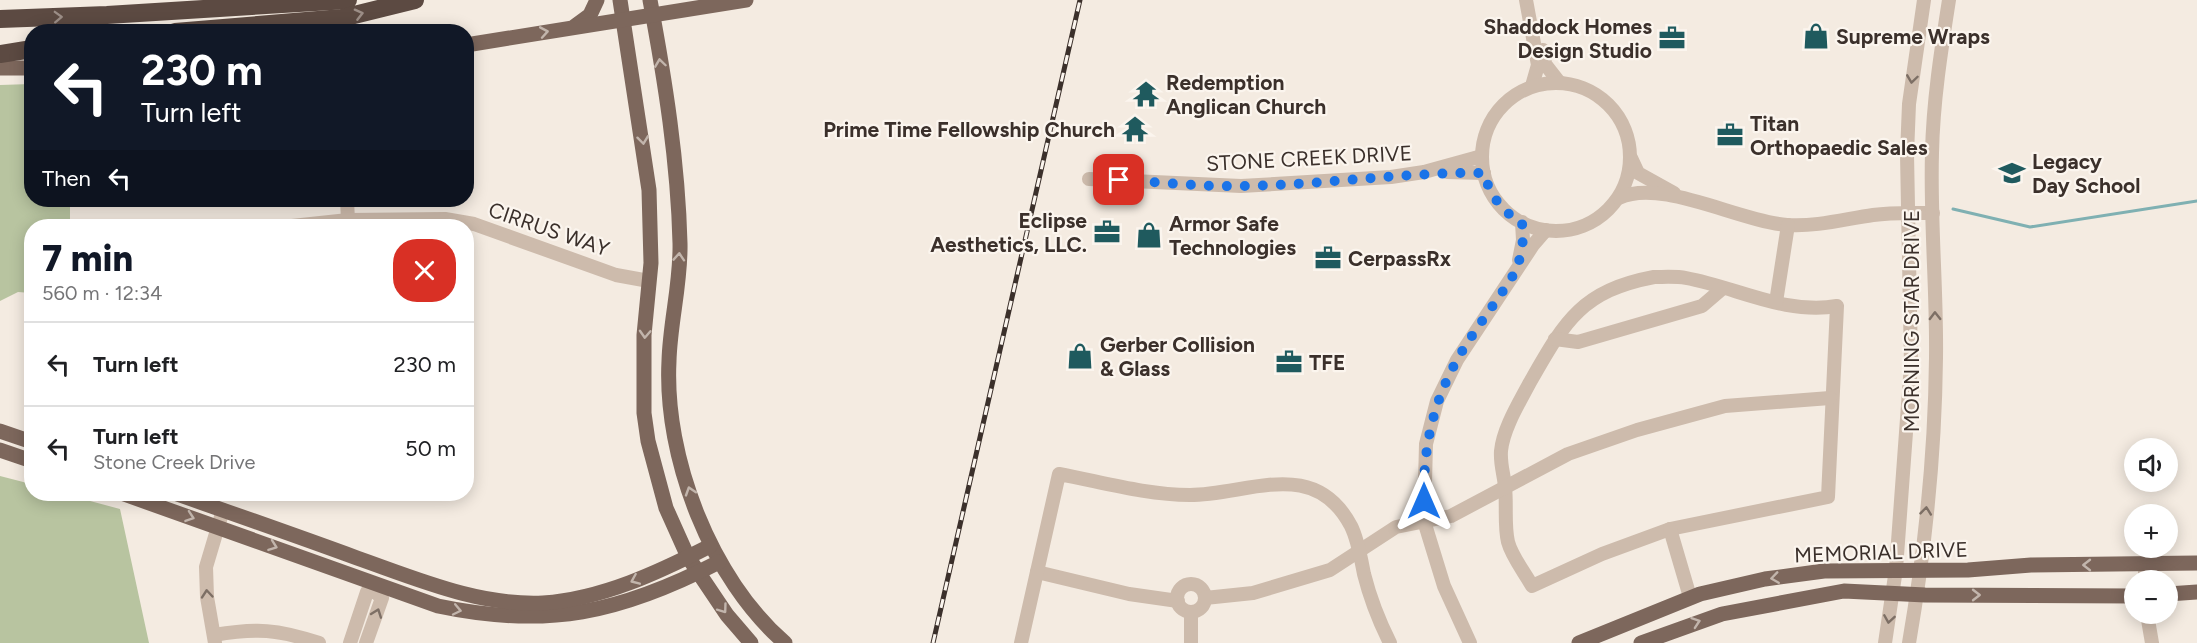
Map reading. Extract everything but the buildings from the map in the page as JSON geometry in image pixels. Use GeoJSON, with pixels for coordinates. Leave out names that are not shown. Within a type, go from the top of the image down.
{"type":"FeatureCollection","features":[{"type":"Feature","properties":{"kind":"highway"},"geometry":{"type":"LineString","coordinates":[[0,19],[107,15],[348,0]]}},
{"type":"Feature","properties":{"kind":"highway"},"geometry":{"type":"LineString","coordinates":[[270,24],[342,18],[415,0]]}},
{"type":"Feature","properties":{"kind":"highway"},"geometry":{"type":"LineString","coordinates":[[0,54],[24,50]]}},
{"type":"Feature","properties":{"kind":"main road"},"geometry":{"type":"LineString","coordinates":[[575,26],[590,15],[597,0]]}},
{"type":"Feature","properties":{"kind":"main road"},"geometry":{"type":"LineString","coordinates":[[620,0],[649,190],[649,281],[644,334],[644,413],[648,441],[666,508],[688,557],[751,643]]}},
{"type":"Feature","properties":{"kind":"main road"},"geometry":{"type":"LineString","coordinates":[[650,0],[678,186],[680,250],[669,362],[673,424],[685,474],[710,546],[742,598],[770,630],[785,643]]}},
{"type":"Feature","properties":{"kind":"main road"},"geometry":{"type":"LineString","coordinates":[[676,0],[693,8]]}},
{"type":"Feature","properties":{"kind":"main road"},"geometry":{"type":"LineString","coordinates":[[474,44],[747,0]]}},
{"type":"Feature","properties":{"kind":"main road"},"geometry":{"type":"LineString","coordinates":[[0,68],[24,68]]}},
{"type":"Feature","properties":{"kind":"main road"},"geometry":{"type":"LineString","coordinates":[[649,281],[677,282]]}},
{"type":"Feature","properties":{"kind":"main road"},"geometry":{"type":"LineString","coordinates":[[0,431],[24,439]]}},
{"type":"Feature","properties":{"kind":"main road"},"geometry":{"type":"LineString","coordinates":[[0,450],[24,458]]}},
{"type":"Feature","properties":{"kind":"main road"},"geometry":{"type":"LineString","coordinates":[[145,501],[218,526],[377,588],[398,592],[438,606],[481,615],[531,610],[626,584],[710,546]]}},
{"type":"Feature","properties":{"kind":"main road"},"geometry":{"type":"LineString","coordinates":[[197,501],[404,575],[531,610],[581,614],[648,594],[719,562]]}},
{"type":"Feature","properties":{"kind":"main road","name":"MEMORIAL DRIVE"},"geometry":{"type":"LineString","coordinates":[[1579,643],[1690,597],[1788,576],[1824,571],[1968,570],[2031,565],[2197,563]]}},
{"type":"Feature","properties":{"kind":"main road"},"geometry":{"type":"LineString","coordinates":[[398,592],[404,575]]}},
{"type":"Feature","properties":{"kind":"main road","name":"MEMORIAL DRIVE"},"geometry":{"type":"LineString","coordinates":[[1641,643],[1722,614],[1844,591],[1917,595],[2124,596]]}},
{"type":"Feature","properties":{"kind":"main road"},"geometry":{"type":"LineString","coordinates":[[2178,593],[2197,592]]}},
{"type":"Feature","properties":{"kind":"street"},"geometry":{"type":"LineString","coordinates":[[1526,0],[1538,65],[1532,86]]}},
{"type":"Feature","properties":{"kind":"street"},"geometry":{"type":"LineString","coordinates":[[1535,0],[1545,64],[1559,82]]}},
{"type":"Feature","properties":{"kind":"street","name":"MORNING STAR DRIVE"},"geometry":{"type":"LineString","coordinates":[[1885,643],[1896,569],[1911,364],[1909,104],[1924,0]]}},
{"type":"Feature","properties":{"kind":"street","name":"MORNING STAR DRIVE"},"geometry":{"type":"LineString","coordinates":[[1909,643],[1920,569],[1936,357],[1933,213],[1934,103],[1949,0]]}},
{"type":"Feature","properties":{"kind":"street"},"geometry":{"type":"LineString","coordinates":[[1559,82],[1581,87],[1602,98],[1618,114],[1628,135],[1631,158],[1627,181],[1619,198],[1606,213],[1590,224],[1571,230],[1546,230],[1522,222],[1504,210],[1493,197],[1484,173],[1482,156],[1486,132],[1493,117],[1510,99],[1532,86],[1559,82]]}},
{"type":"Feature","properties":{"kind":"street","name":"STONE CREEK DRIVE"},"geometry":{"type":"LineString","coordinates":[[1424,172],[1482,156]]}},
{"type":"Feature","properties":{"kind":"street"},"geometry":{"type":"LineString","coordinates":[[1631,158],[1638,172],[1681,197]]}},
{"type":"Feature","properties":{"kind":"street","name":"STONE CREEK DRIVE"},"geometry":{"type":"LineString","coordinates":[[1089,179],[1241,186],[1358,180],[1424,172],[1484,173]]}},
{"type":"Feature","properties":{"kind":"street"},"geometry":{"type":"LineString","coordinates":[[1619,198],[1637,191],[1681,197],[1737,216],[1788,225],[1909,213],[1933,213]]}},
{"type":"Feature","properties":{"kind":"street"},"geometry":{"type":"LineString","coordinates":[[1518,267],[1523,240],[1522,222]]}},
{"type":"Feature","properties":{"kind":"street","name":"CIRRUS WAY"},"geometry":{"type":"LineString","coordinates":[[474,224],[616,275],[649,281]]}},
{"type":"Feature","properties":{"kind":"street"},"geometry":{"type":"LineString","coordinates":[[1776,302],[1788,225]]}},
{"type":"Feature","properties":{"kind":"street"},"geometry":{"type":"LineString","coordinates":[[1470,643],[1444,586],[1424,521],[1426,444],[1437,401],[1457,360],[1518,267],[1546,230]]}},
{"type":"Feature","properties":{"kind":"street"},"geometry":{"type":"LineString","coordinates":[[1654,277],[1685,277],[1776,302],[1815,310],[1837,306],[1830,398],[1828,497],[1670,529],[1602,554],[1532,586],[1508,542],[1501,449],[1519,403],[1555,339],[1577,311],[1603,292],[1623,283],[1654,277]]}},
{"type":"Feature","properties":{"kind":"street"},"geometry":{"type":"LineString","coordinates":[[1555,339],[1578,342],[1702,306],[1723,288]]}},
{"type":"Feature","properties":{"kind":"street"},"geometry":{"type":"LineString","coordinates":[[1205,598],[1253,593],[1329,570],[1360,553],[1396,527],[1451,516],[1568,454],[1670,421],[1725,406],[1830,398]]}},
{"type":"Feature","properties":{"kind":"street"},"geometry":{"type":"LineString","coordinates":[[1021,643],[1059,474],[1155,492],[1190,495],[1268,483],[1292,484],[1318,491],[1338,507],[1351,526],[1378,617],[1390,643]]}},
{"type":"Feature","properties":{"kind":"street"},"geometry":{"type":"LineString","coordinates":[[223,510],[206,567],[207,597],[215,639],[249,630],[284,631],[319,643]]}},
{"type":"Feature","properties":{"kind":"street"},"geometry":{"type":"LineString","coordinates":[[1670,529],[1690,597]]}},
{"type":"Feature","properties":{"kind":"street"},"geometry":{"type":"LineString","coordinates":[[2145,565],[2145,570]]}},
{"type":"Feature","properties":{"kind":"street"},"geometry":{"type":"LineString","coordinates":[[1037,572],[1129,594],[1178,601]]}},
{"type":"Feature","properties":{"kind":"street"},"geometry":{"type":"LineString","coordinates":[[1191,585],[1200,589],[1205,598],[1199,610],[1191,612],[1182,609],[1178,601],[1179,591],[1191,585]]}},
{"type":"Feature","properties":{"kind":"street"},"geometry":{"type":"LineString","coordinates":[[350,643],[367,592],[377,588],[382,598],[366,643]]}},
{"type":"Feature","properties":{"kind":"street"},"geometry":{"type":"LineString","coordinates":[[1191,612],[1191,643]]}},
{"type":"Feature","properties":{"kind":"street"},"geometry":{"type":"LineString","coordinates":[[2149,624],[2152,643]]}},
{"type":"Feature","properties":{"kind":"green space"},"geometry":{"type":"Polygon","coordinates":[[[24,84],[24,207],[70,207],[70,219],[24,219],[24,292],[18,292],[0,301],[0,85],[24,84]]]}},
{"type":"Feature","properties":{"kind":"green space"},"geometry":{"type":"Polygon","coordinates":[[[0,476],[24,482],[24,501],[90,501],[120,509],[149,643],[0,643],[0,476]]]}},
{"type":"Feature","properties":{"kind":"waterway"},"geometry":{"type":"LineString","coordinates":[[1953,209],[2030,227],[2197,201]]}},
{"type":"Feature","properties":{"kind":"railway"},"geometry":{"type":"LineString","coordinates":[[933,643],[1080,0]]}},
{"type":"Feature","properties":{"kind":"place","name":"Supreme Wraps"},"geometry":{"type":"Point","coordinates":[1816,36]}},
{"type":"Feature","properties":{"kind":"place","name":"Shaddock Homes Design Studio"},"geometry":{"type":"Point","coordinates":[1672,38]}},
{"type":"Feature","properties":{"kind":"place","name":"Redemption Anglican Church"},"geometry":{"type":"Point","coordinates":[1146,94]}},
{"type":"Feature","properties":{"kind":"place","name":"Prime Time Fellowship Church"},"geometry":{"type":"Point","coordinates":[1135,129]}},
{"type":"Feature","properties":{"kind":"place","name":"Titan Orthopaedic Sales"},"geometry":{"type":"Point","coordinates":[1730,135]}},
{"type":"Feature","properties":{"kind":"place","name":"Legacy Day School"},"geometry":{"type":"Point","coordinates":[2012,173]}},
{"type":"Feature","properties":{"kind":"place","name":"Eclipse Aesthetics, LLC."},"geometry":{"type":"Point","coordinates":[1107,232]}},
{"type":"Feature","properties":{"kind":"place","name":"Armor Safe Technologies"},"geometry":{"type":"Point","coordinates":[1149,235]}},
{"type":"Feature","properties":{"kind":"place","name":"CerpassRx"},"geometry":{"type":"Point","coordinates":[1328,258]}},
{"type":"Feature","properties":{"kind":"place","name":"Gerber Collision & Glass"},"geometry":{"type":"Point","coordinates":[1080,356]}},
{"type":"Feature","properties":{"kind":"place","name":"TFE"},"geometry":{"type":"Point","coordinates":[1289,362]}},
{"type":"Feature","properties":{"kind":"route"},"geometry":{"type":"LineString","coordinates":[[1119,180],[1241,186],[1358,180],[1424,172],[1484,173],[1493,197],[1504,210],[1522,222],[1524,232],[1521,252],[1518,267],[1502,295],[1457,360],[1437,401],[1426,444],[1424,501]]}}]}
